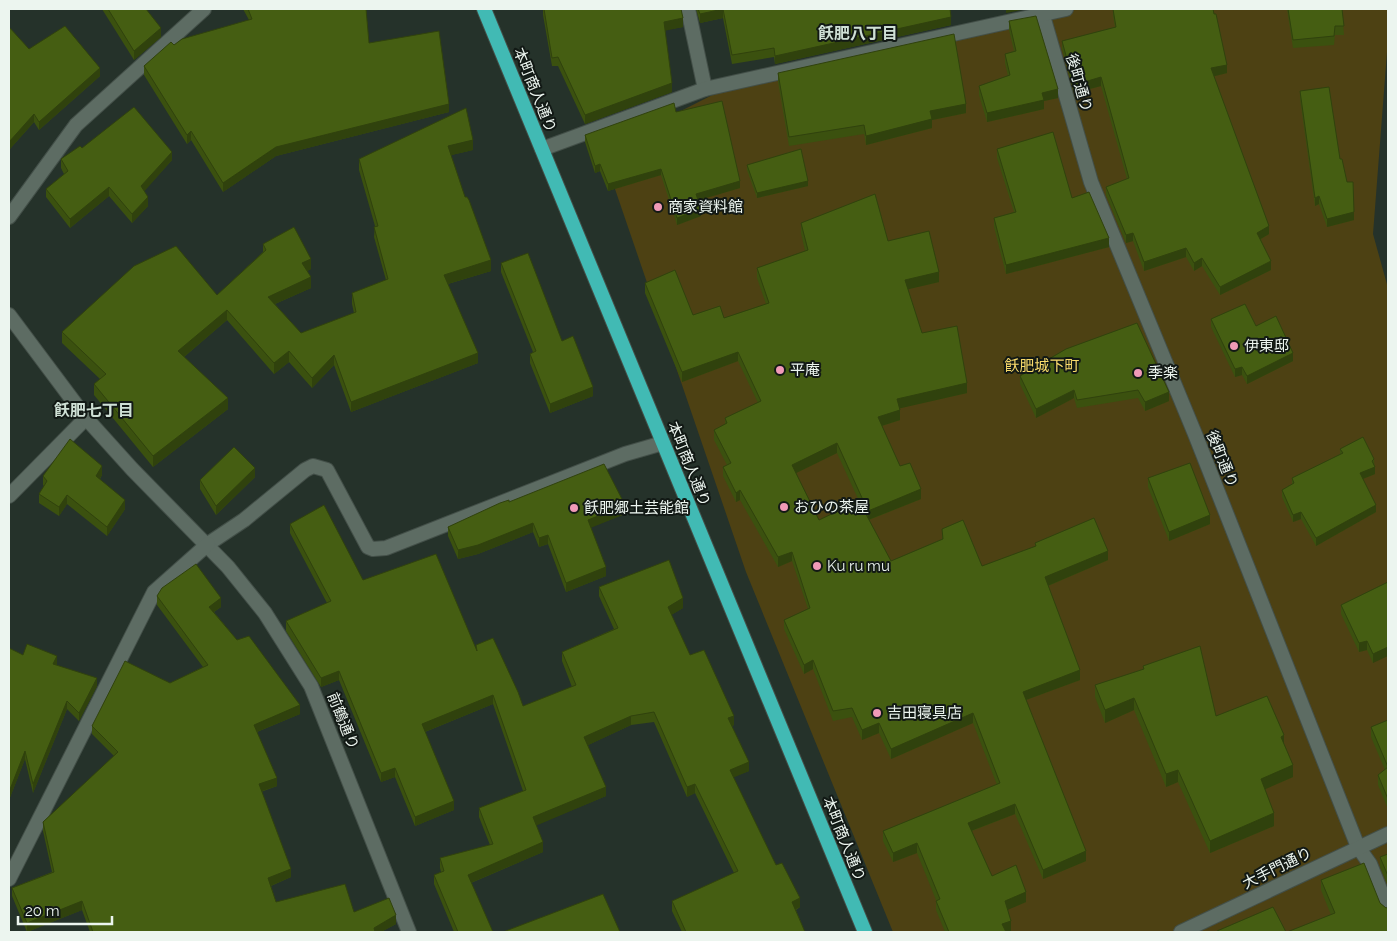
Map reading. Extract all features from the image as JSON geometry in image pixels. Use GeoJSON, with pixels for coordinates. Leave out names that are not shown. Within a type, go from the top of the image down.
{"type":"FeatureCollection","features":[{"type":"Feature","properties":{"kind":"highway","name":"本町商人通り"},"geometry":{"type":"LineString","coordinates":[[484,9],[864,932]]}},
{"type":"Feature","properties":{"kind":"street"},"geometry":{"type":"LineString","coordinates":[[9,217],[76,125],[204,9]]}},
{"type":"Feature","properties":{"kind":"street"},"geometry":{"type":"LineString","coordinates":[[688,9],[705,89]]}},
{"type":"Feature","properties":{"kind":"street"},"geometry":{"type":"LineString","coordinates":[[542,149],[705,89],[1042,12],[1066,9]]}},
{"type":"Feature","properties":{"kind":"street","name":"後町通り"},"geometry":{"type":"LineString","coordinates":[[1042,12],[1091,182],[1195,434],[1358,847],[1370,864],[1388,909]]}},
{"type":"Feature","properties":{"kind":"street","name":"前鶴通り"},"geometry":{"type":"LineString","coordinates":[[9,315],[86,418],[132,470],[208,544],[265,613],[311,686],[409,932]]}},
{"type":"Feature","properties":{"kind":"street"},"geometry":{"type":"LineString","coordinates":[[9,496],[86,418]]}},
{"type":"Feature","properties":{"kind":"street"},"geometry":{"type":"LineString","coordinates":[[9,878],[154,592],[208,544],[244,520],[305,470],[313,466],[327,470],[368,547],[374,549],[386,548],[625,454],[663,443]]}},
{"type":"Feature","properties":{"kind":"street","name":"大手門通り"},"geometry":{"type":"LineString","coordinates":[[1181,932],[1388,834]]}},
{"type":"Feature","properties":{"kind":"green space","name":"飫肥城下町"},"geometry":{"type":"Polygon","coordinates":[[[1049,9],[1388,9],[1388,39],[1373,234],[1388,288],[1388,932],[893,932],[746,572],[602,151],[740,81],[1049,9]]]}},
{"type":"Feature","properties":{"kind":"building"},"geometry":{"type":"Polygon","coordinates":[[[108,9],[146,9],[161,28],[134,51],[108,9]]]}},
{"type":"Feature","properties":{"kind":"building"},"geometry":{"type":"Polygon","coordinates":[[[248,9],[366,9],[369,43],[439,31],[449,104],[276,147],[223,183],[191,131],[187,135],[144,66],[171,42],[174,45],[182,39],[252,19],[248,9]]]}},
{"type":"Feature","properties":{"kind":"building"},"geometry":{"type":"Polygon","coordinates":[[[544,9],[681,9],[683,18],[664,22],[672,83],[585,115],[558,57],[552,58],[544,9]]]}},
{"type":"Feature","properties":{"kind":"building"},"geometry":{"type":"Polygon","coordinates":[[[698,9],[723,9],[700,14],[698,9]]]}},
{"type":"Feature","properties":{"kind":"building"},"geometry":{"type":"Polygon","coordinates":[[[723,9],[950,9],[951,17],[775,56],[774,48],[732,55],[723,9]]]}},
{"type":"Feature","properties":{"kind":"building"},"geometry":{"type":"Polygon","coordinates":[[[1113,9],[1213,9],[1214,14],[1216,14],[1227,65],[1211,68],[1269,226],[1257,233],[1271,261],[1220,287],[1202,258],[1194,263],[1186,248],[1144,262],[1133,233],[1126,235],[1106,187],[1129,178],[1101,77],[1074,85],[1062,41],[1116,27],[1113,9]]]}},
{"type":"Feature","properties":{"kind":"building"},"geometry":{"type":"Polygon","coordinates":[[[1288,9],[1342,9],[1344,26],[1335,26],[1334,36],[1293,40],[1288,9]]]}},
{"type":"Feature","properties":{"kind":"building"},"geometry":{"type":"Polygon","coordinates":[[[1036,16],[1058,89],[1042,93],[1044,100],[987,113],[979,86],[1010,75],[1005,54],[1016,51],[1009,21],[1036,16]]]}},
{"type":"Feature","properties":{"kind":"building"},"geometry":{"type":"Polygon","coordinates":[[[65,26],[100,68],[39,122],[34,114],[9,142],[9,27],[29,49],[65,26]]]}},
{"type":"Feature","properties":{"kind":"building"},"geometry":{"type":"Polygon","coordinates":[[[954,34],[966,104],[930,111],[932,119],[866,136],[864,125],[789,137],[778,73],[954,34]]]}},
{"type":"Feature","properties":{"kind":"building"},"geometry":{"type":"Polygon","coordinates":[[[1329,87],[1340,159],[1342,159],[1347,182],[1353,182],[1354,212],[1327,219],[1319,196],[1315,198],[1300,91],[1329,87]]]}},
{"type":"Feature","properties":{"kind":"building"},"geometry":{"type":"Polygon","coordinates":[[[722,101],[740,181],[696,194],[701,209],[677,218],[661,169],[608,184],[600,164],[595,166],[585,135],[674,103],[676,112],[722,101]]]}},
{"type":"Feature","properties":{"kind":"building"},"geometry":{"type":"Polygon","coordinates":[[[134,107],[172,152],[141,186],[148,197],[132,214],[109,187],[70,219],[46,189],[68,171],[61,159],[80,146],[82,148],[134,107]]]}},
{"type":"Feature","properties":{"kind":"building"},"geometry":{"type":"Polygon","coordinates":[[[466,108],[473,140],[448,146],[465,197],[469,200],[491,260],[444,275],[478,353],[351,402],[334,355],[312,378],[289,351],[274,363],[227,310],[178,351],[228,398],[153,456],[94,384],[106,374],[62,332],[134,266],[176,246],[217,295],[266,250],[263,244],[294,227],[311,259],[302,263],[311,277],[268,297],[301,333],[356,312],[352,293],[388,279],[374,227],[378,226],[359,159],[466,108]]]}},
{"type":"Feature","properties":{"kind":"building"},"geometry":{"type":"Polygon","coordinates":[[[1053,132],[1072,198],[1089,192],[1109,238],[1006,265],[994,218],[1016,212],[997,149],[1053,132]]]}},
{"type":"Feature","properties":{"kind":"building"},"geometry":{"type":"Polygon","coordinates":[[[801,149],[808,181],[757,193],[747,165],[801,149]]]}},
{"type":"Feature","properties":{"kind":"building"},"geometry":{"type":"Polygon","coordinates":[[[875,194],[888,241],[929,231],[939,272],[905,280],[922,333],[957,326],[967,383],[897,399],[900,410],[878,417],[900,466],[910,463],[921,489],[868,511],[837,443],[792,465],[819,520],[859,501],[891,561],[943,539],[942,529],[963,520],[982,566],[1036,546],[1035,543],[1094,518],[1108,551],[1045,577],[1080,670],[1023,692],[1086,851],[1043,870],[1015,804],[968,823],[992,876],[1016,865],[1026,892],[1005,901],[1011,921],[1002,924],[1006,932],[949,932],[936,901],[940,899],[917,843],[893,853],[883,831],[1000,783],[973,713],[891,749],[879,723],[862,730],[852,708],[833,711],[813,660],[804,665],[784,620],[810,608],[792,552],[778,557],[740,490],[736,493],[723,467],[731,463],[714,430],[727,423],[725,418],[761,401],[738,352],[682,372],[645,283],[675,270],[693,315],[720,306],[724,318],[769,303],[757,268],[808,250],[801,223],[875,194]]]}},
{"type":"Feature","properties":{"kind":"building"},"geometry":{"type":"Polygon","coordinates":[[[528,253],[562,341],[573,336],[593,387],[550,404],[530,354],[536,351],[501,263],[528,253]]]}},
{"type":"Feature","properties":{"kind":"building"},"geometry":{"type":"Polygon","coordinates":[[[1245,304],[1256,326],[1276,316],[1293,353],[1247,376],[1242,367],[1235,369],[1211,319],[1245,304]]]}},
{"type":"Feature","properties":{"kind":"building"},"geometry":{"type":"Polygon","coordinates":[[[1137,323],[1169,392],[1145,402],[1138,390],[1077,400],[1074,390],[1036,409],[1020,376],[1066,349],[1137,323]]]}},
{"type":"Feature","properties":{"kind":"building"},"geometry":{"type":"Polygon","coordinates":[[[1363,437],[1374,459],[1372,461],[1375,467],[1360,473],[1376,505],[1316,538],[1301,512],[1293,515],[1282,490],[1294,483],[1292,478],[1343,453],[1340,449],[1363,437]]]}},
{"type":"Feature","properties":{"kind":"building"},"geometry":{"type":"Polygon","coordinates":[[[70,439],[102,466],[96,476],[125,500],[107,527],[67,495],[59,507],[39,494],[47,481],[43,476],[70,439]]]}},
{"type":"Feature","properties":{"kind":"building"},"geometry":{"type":"Polygon","coordinates":[[[234,447],[255,468],[216,506],[200,480],[234,447]]]}},
{"type":"Feature","properties":{"kind":"building"},"geometry":{"type":"Polygon","coordinates":[[[1190,463],[1210,515],[1169,532],[1148,478],[1190,463]]]}},
{"type":"Feature","properties":{"kind":"building"},"geometry":{"type":"Polygon","coordinates":[[[604,464],[625,505],[588,520],[606,567],[566,583],[548,535],[539,538],[533,523],[478,545],[458,550],[448,527],[500,503],[509,500],[509,502],[604,464]]]}},
{"type":"Feature","properties":{"kind":"building"},"geometry":{"type":"Polygon","coordinates":[[[324,505],[363,580],[436,554],[477,651],[476,645],[493,638],[523,706],[576,685],[562,652],[618,628],[599,587],[669,560],[683,598],[668,607],[690,655],[704,650],[734,716],[728,718],[749,762],[730,770],[776,865],[782,863],[800,898],[792,902],[805,932],[686,932],[672,901],[738,871],[695,784],[687,787],[654,712],[631,716],[584,737],[606,787],[533,817],[543,842],[468,875],[493,932],[458,932],[434,875],[444,871],[440,858],[493,844],[479,808],[526,790],[493,695],[422,724],[454,801],[415,817],[395,768],[381,773],[339,671],[321,678],[286,621],[331,601],[290,524],[324,505]]]}},
{"type":"Feature","properties":{"kind":"building"},"geometry":{"type":"Polygon","coordinates":[[[196,564],[221,598],[209,607],[237,640],[249,636],[300,705],[254,725],[277,778],[259,784],[291,869],[268,878],[276,902],[345,884],[354,912],[389,898],[396,915],[374,928],[375,932],[93,932],[82,901],[27,923],[12,888],[54,872],[43,822],[118,752],[92,726],[125,661],[170,683],[208,665],[157,596],[162,588],[196,564]]]}},
{"type":"Feature","properties":{"kind":"building"},"geometry":{"type":"Polygon","coordinates":[[[1388,582],[1388,647],[1373,654],[1367,641],[1359,643],[1341,605],[1388,582]]]}},
{"type":"Feature","properties":{"kind":"building"},"geometry":{"type":"Polygon","coordinates":[[[27,644],[57,656],[53,664],[97,678],[79,713],[67,701],[33,784],[25,751],[9,792],[9,648],[23,655],[27,644]]]}},
{"type":"Feature","properties":{"kind":"building"},"geometry":{"type":"Polygon","coordinates":[[[1200,646],[1216,716],[1267,696],[1284,735],[1281,737],[1293,765],[1261,779],[1274,813],[1210,841],[1178,770],[1166,774],[1134,698],[1105,710],[1095,685],[1144,669],[1143,666],[1200,646]]]}},
{"type":"Feature","properties":{"kind":"building"},"geometry":{"type":"Polygon","coordinates":[[[1388,720],[1388,767],[1371,727],[1388,720]]]}},
{"type":"Feature","properties":{"kind":"building"},"geometry":{"type":"Polygon","coordinates":[[[1388,767],[1388,799],[1378,775],[1388,767]]]}},
{"type":"Feature","properties":{"kind":"building"},"geometry":{"type":"Polygon","coordinates":[[[1388,854],[1388,876],[1380,857],[1388,854]]]}},
{"type":"Feature","properties":{"kind":"building"},"geometry":{"type":"Polygon","coordinates":[[[1364,863],[1380,903],[1386,908],[1388,907],[1388,932],[1287,932],[1335,913],[1321,880],[1364,863]]]}},
{"type":"Feature","properties":{"kind":"building"},"geometry":{"type":"Polygon","coordinates":[[[603,894],[620,932],[503,932],[603,894]]]}},
{"type":"Feature","properties":{"kind":"building"},"geometry":{"type":"Polygon","coordinates":[[[1273,907],[1286,932],[1217,931],[1273,907]]]}},
{"type":"Feature","properties":{"kind":"place","name":"商家資料館"},"geometry":{"type":"Point","coordinates":[658,207]}},
{"type":"Feature","properties":{"kind":"place","name":"伊東邸"},"geometry":{"type":"Point","coordinates":[1234,346]}},
{"type":"Feature","properties":{"kind":"place","name":"平庵"},"geometry":{"type":"Point","coordinates":[780,370]}},
{"type":"Feature","properties":{"kind":"place","name":"季楽"},"geometry":{"type":"Point","coordinates":[1138,373]}},
{"type":"Feature","properties":{"kind":"place","name":"おひの茶屋"},"geometry":{"type":"Point","coordinates":[784,507]}},
{"type":"Feature","properties":{"kind":"place","name":"飫肥郷土芸能館"},"geometry":{"type":"Point","coordinates":[574,508]}},
{"type":"Feature","properties":{"kind":"place","name":"Ku ru mu"},"geometry":{"type":"Point","coordinates":[817,566]}},
{"type":"Feature","properties":{"kind":"place","name":"吉田寝具店"},"geometry":{"type":"Point","coordinates":[877,713]}},
{"type":"Feature","properties":{"kind":"district","name":"飫肥八丁目"},"geometry":{"type":"Point","coordinates":[858,33]}},
{"type":"Feature","properties":{"kind":"district","name":"飫肥七丁目"},"geometry":{"type":"Point","coordinates":[94,410]}}]}
